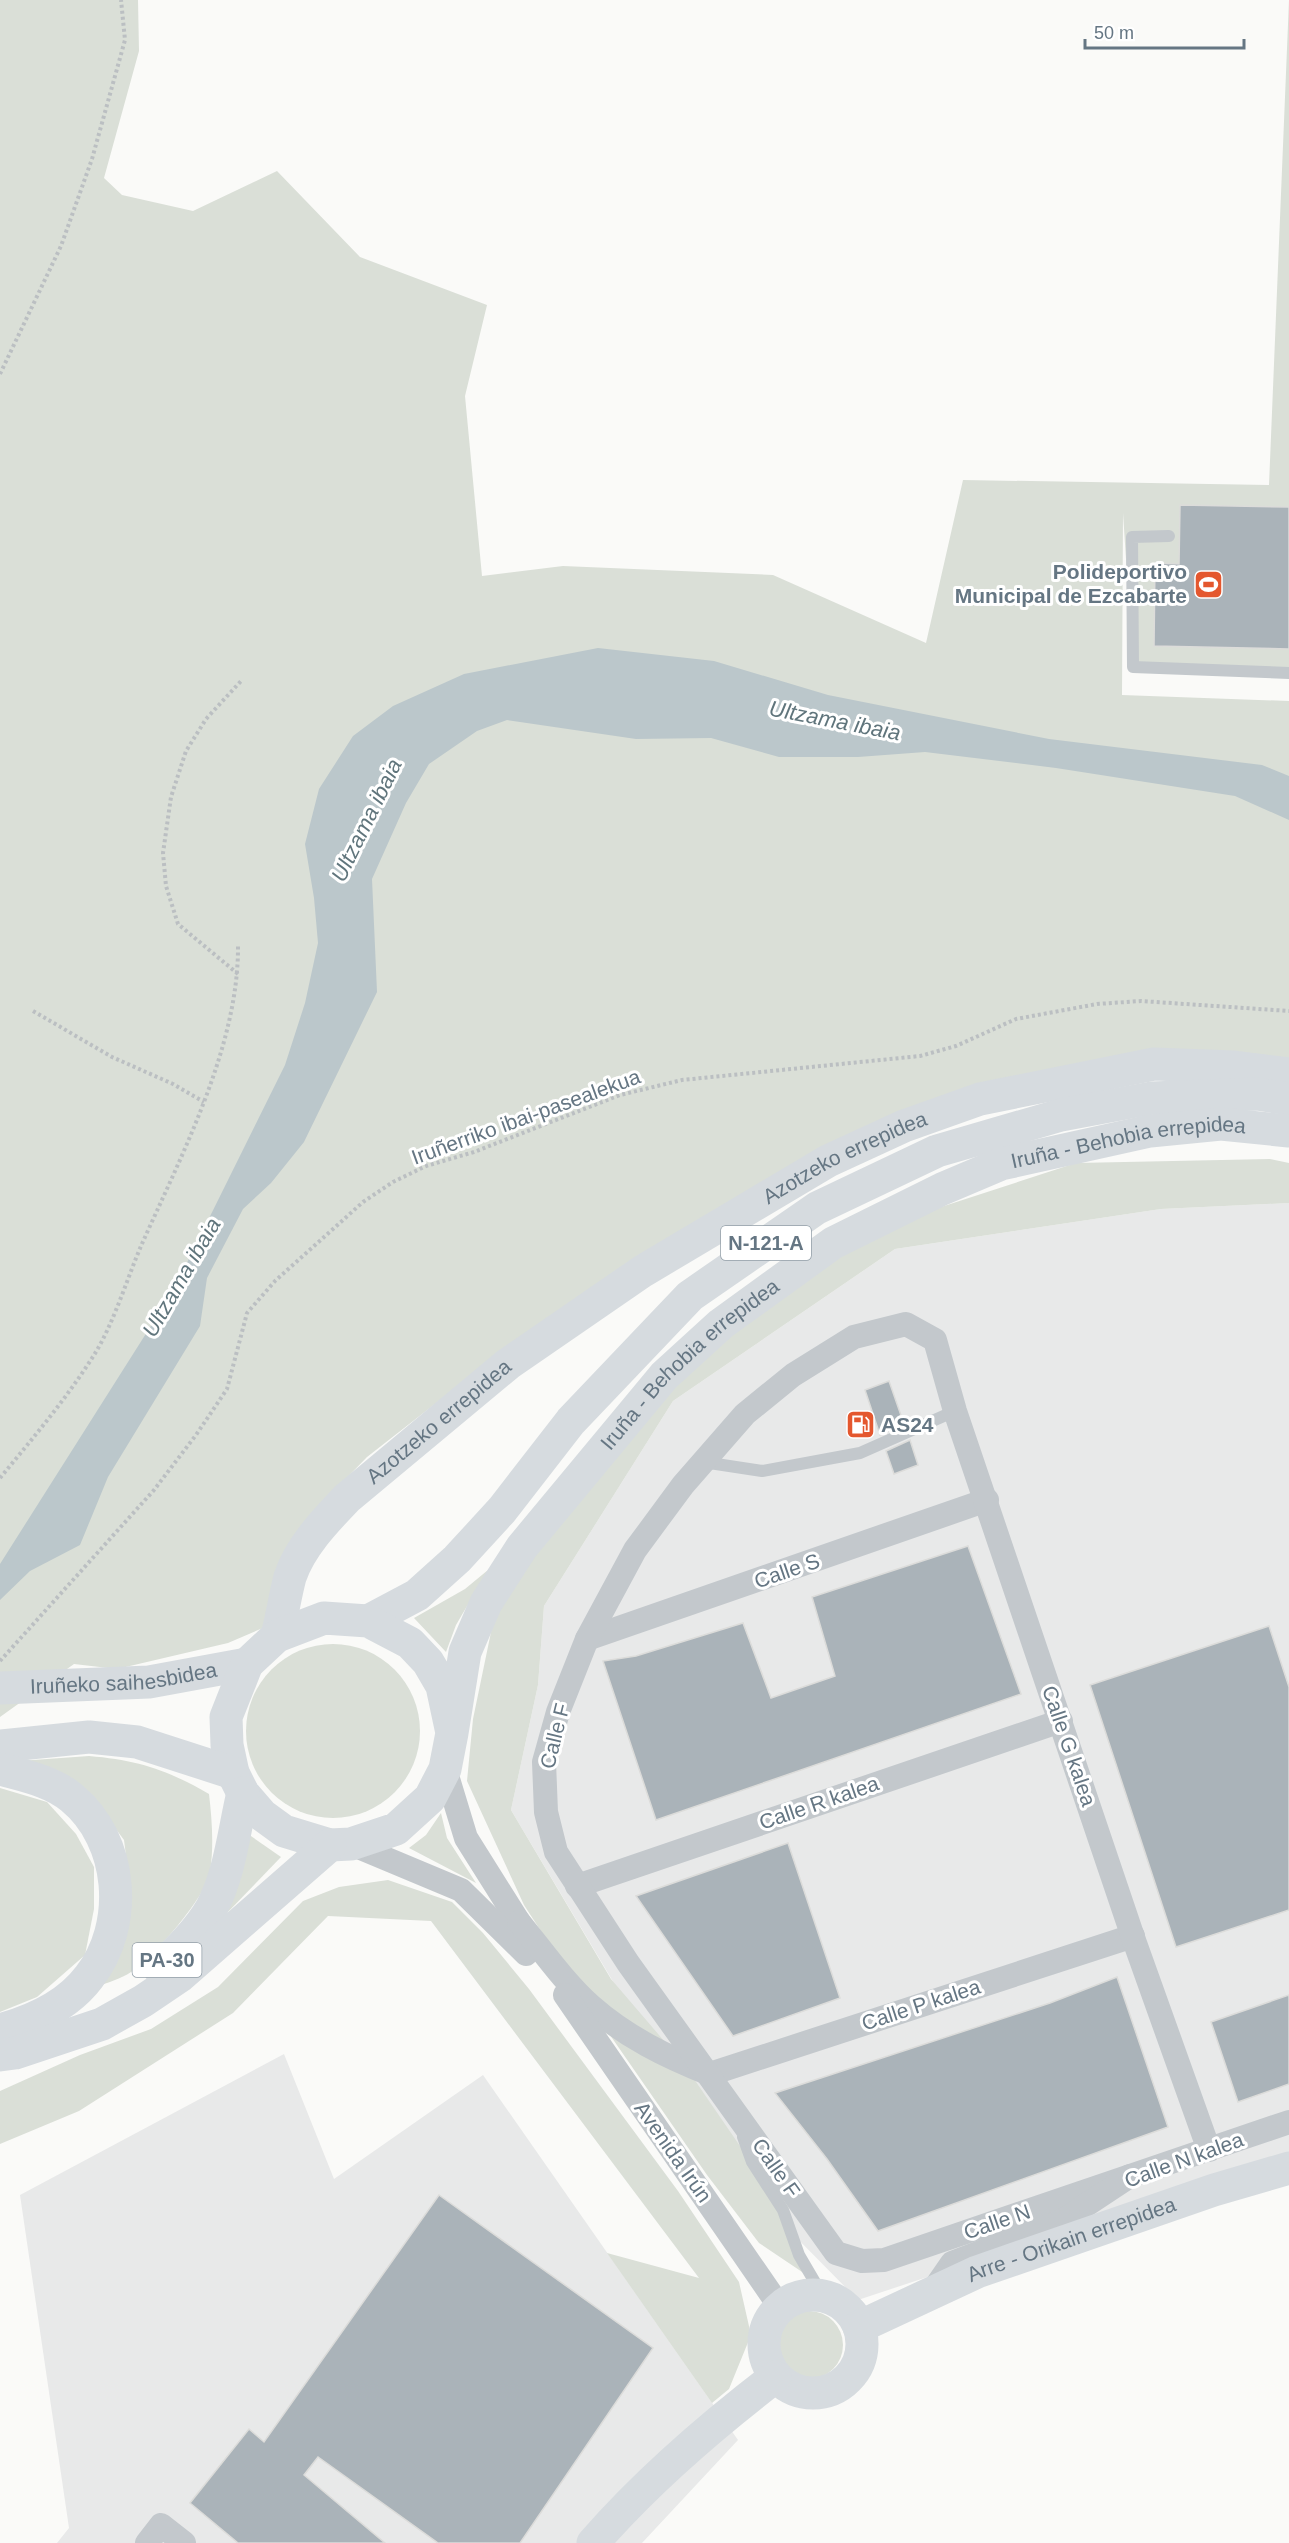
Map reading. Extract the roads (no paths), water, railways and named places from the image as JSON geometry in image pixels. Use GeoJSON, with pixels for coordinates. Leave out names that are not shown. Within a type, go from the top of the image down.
{"type":"FeatureCollection","features":[{"type":"Feature","properties":{"kind":"main road","name":"Azotzeko errepidea"},"geometry":{"type":"LineString","coordinates":[[277,1636],[291,1576],[302,1554],[324,1522],[347,1498],[508,1364],[643,1271],[828,1161],[904,1126],[980,1099],[1154,1064],[1234,1067],[1289,1074]]}},
{"type":"Feature","properties":{"kind":"main road","name":"Iruña - Behobia errepidea"},"geometry":{"type":"LineString","coordinates":[[368,1622],[417,1595],[457,1559],[502,1510],[571,1421],[690,1296],[817,1208],[937,1151],[1061,1115],[1152,1098],[1257,1094],[1289,1099]]}},
{"type":"Feature","properties":{"kind":"main road","name":"Iruña - Behobia errepidea"},"geometry":{"type":"LineString","coordinates":[[452,1733],[465,1652],[486,1603],[522,1547],[664,1376],[721,1324],[833,1243],[1000,1164],[1150,1131],[1221,1124],[1289,1133]]}},
{"type":"Feature","properties":{"kind":"main road"},"geometry":{"type":"LineString","coordinates":[[302,1554],[302,1593],[324,1618]]}},
{"type":"Feature","properties":{"kind":"main road","name":"PA-30"},"geometry":{"type":"LineString","coordinates":[[0,2055],[15,2053],[102,2024],[143,2001],[180,1976],[341,1844],[396,1829],[430,1798],[446,1769],[452,1733],[442,1686],[429,1662],[410,1643],[368,1622],[324,1618],[277,1636],[247,1664],[226,1717],[227,1745],[238,1783],[262,1815],[284,1831],[341,1844]]}},
{"type":"Feature","properties":{"kind":"main road","name":"Iruñeko saihesbidea"},"geometry":{"type":"LineString","coordinates":[[12,1688],[149,1682],[247,1664]]}},
{"type":"Feature","properties":{"kind":"main road"},"geometry":{"type":"LineString","coordinates":[[0,1746],[89,1737],[136,1742],[238,1783]]}},
{"type":"Feature","properties":{"kind":"main road"},"geometry":{"type":"LineString","coordinates":[[0,1769],[44,1781],[72,1797],[97,1824],[111,1856],[116,1896],[108,1941],[90,1977],[61,2005],[17,2026],[0,2030]]}},
{"type":"Feature","properties":{"kind":"main road","name":"PA-30"},"geometry":{"type":"LineString","coordinates":[[0,2042],[60,2022],[130,1989],[161,1966],[188,1940],[211,1908],[226,1866],[238,1783]]}},
{"type":"Feature","properties":{"kind":"main road","name":"Arre - Orikain errepidea"},"geometry":{"type":"LineString","coordinates":[[859,2327],[977,2272],[1214,2190],[1289,2168]]}},
{"type":"Feature","properties":{"kind":"main road"},"geometry":{"type":"LineString","coordinates":[[823,2296],[839,2302],[851,2312],[859,2327],[862,2344],[860,2361],[851,2376],[838,2387],[822,2393],[805,2393],[789,2388],[776,2377],[767,2364],[764,2341],[770,2319],[780,2307],[800,2297],[823,2296]]}},
{"type":"Feature","properties":{"kind":"main road"},"geometry":{"type":"LineString","coordinates":[[593,2543],[613,2520],[672,2464],[776,2377]]}},
{"type":"Feature","properties":{"kind":"street","name":"Calle F"},"geometry":{"type":"LineString","coordinates":[[862,2261],[836,2253],[710,2074],[628,1963],[577,1886],[556,1852],[546,1812],[544,1762],[558,1712],[587,1639],[635,1550],[703,1462],[746,1414],[793,1375],[854,1337],[906,1324],[935,1340]]}},
{"type":"Feature","properties":{"kind":"street","name":"Calle G kalea"},"geometry":{"type":"LineString","coordinates":[[935,1340],[955,1410],[1133,1936],[1209,2150]]}},
{"type":"Feature","properties":{"kind":"street","name":"Calle S"},"geometry":{"type":"LineString","coordinates":[[587,1639],[987,1500]]}},
{"type":"Feature","properties":{"kind":"street","name":"Calle R kalea"},"geometry":{"type":"LineString","coordinates":[[577,1886],[1061,1721]]}},
{"type":"Feature","properties":{"kind":"street","name":"Avenida Irún"},"geometry":{"type":"LineString","coordinates":[[446,1769],[466,1838],[566,1997],[780,2307]]}},
{"type":"Feature","properties":{"kind":"street","name":"Avenida Irún"},"geometry":{"type":"LineString","coordinates":[[341,1844],[461,1890],[497,1923],[566,1997]]}},
{"type":"Feature","properties":{"kind":"street","name":"Avenida Irún"},"geometry":{"type":"LineString","coordinates":[[519,1922],[597,2011],[652,2049],[710,2074]]}},
{"type":"Feature","properties":{"kind":"street","name":"Calle P kalea"},"geometry":{"type":"LineString","coordinates":[[710,2074],[1133,1936]]}},
{"type":"Feature","properties":{"kind":"street","name":"Calle N kalea"},"geometry":{"type":"LineString","coordinates":[[932,2293],[952,2263],[1062,2221],[1130,2176],[1289,2122]]}},
{"type":"Feature","properties":{"kind":"street","name":"Calle N"},"geometry":{"type":"LineString","coordinates":[[862,2261],[884,2260],[904,2254],[1130,2176]]}},
{"type":"Feature","properties":{"kind":"street"},"geometry":{"type":"LineString","coordinates":[[147,2543],[161,2524],[184,2543]]}},
{"type":"Feature","properties":{"kind":"lane"},"geometry":{"type":"LineString","coordinates":[[1169,536],[1132,537],[1133,667],[1289,673]]}},
{"type":"Feature","properties":{"kind":"lane"},"geometry":{"type":"LineString","coordinates":[[703,1462],[762,1471],[860,1453],[955,1410]]}},
{"type":"Feature","properties":{"kind":"lane"},"geometry":{"type":"LineString","coordinates":[[744,2122],[742,2135],[752,2162],[783,2210],[799,2255],[823,2296]]}},
{"type":"Feature","properties":{"kind":"water","name":"Ultzama ibaia"},"geometry":{"type":"Polygon","coordinates":[[[598,648],[714,661],[828,695],[1049,739],[1262,765],[1289,776],[1289,820],[1235,796],[1056,768],[925,752],[858,757],[779,757],[711,738],[636,739],[507,720],[477,731],[429,764],[406,803],[372,879],[377,992],[304,1142],[271,1183],[243,1209],[207,1278],[200,1326],[108,1477],[80,1545],[30,1571],[0,1600],[0,1564],[173,1291],[285,1065],[305,1003],[318,943],[314,898],[305,844],[319,789],[353,736],[393,706],[464,674],[598,648]]]}},
{"type":"Feature","properties":{"kind":"place","name":"Polideportivo Municipal de Ezcabarte"},"geometry":{"type":"Point","coordinates":[1208,584]}},
{"type":"Feature","properties":{"kind":"place","name":"AS24"},"geometry":{"type":"Point","coordinates":[860,1425]}}]}
